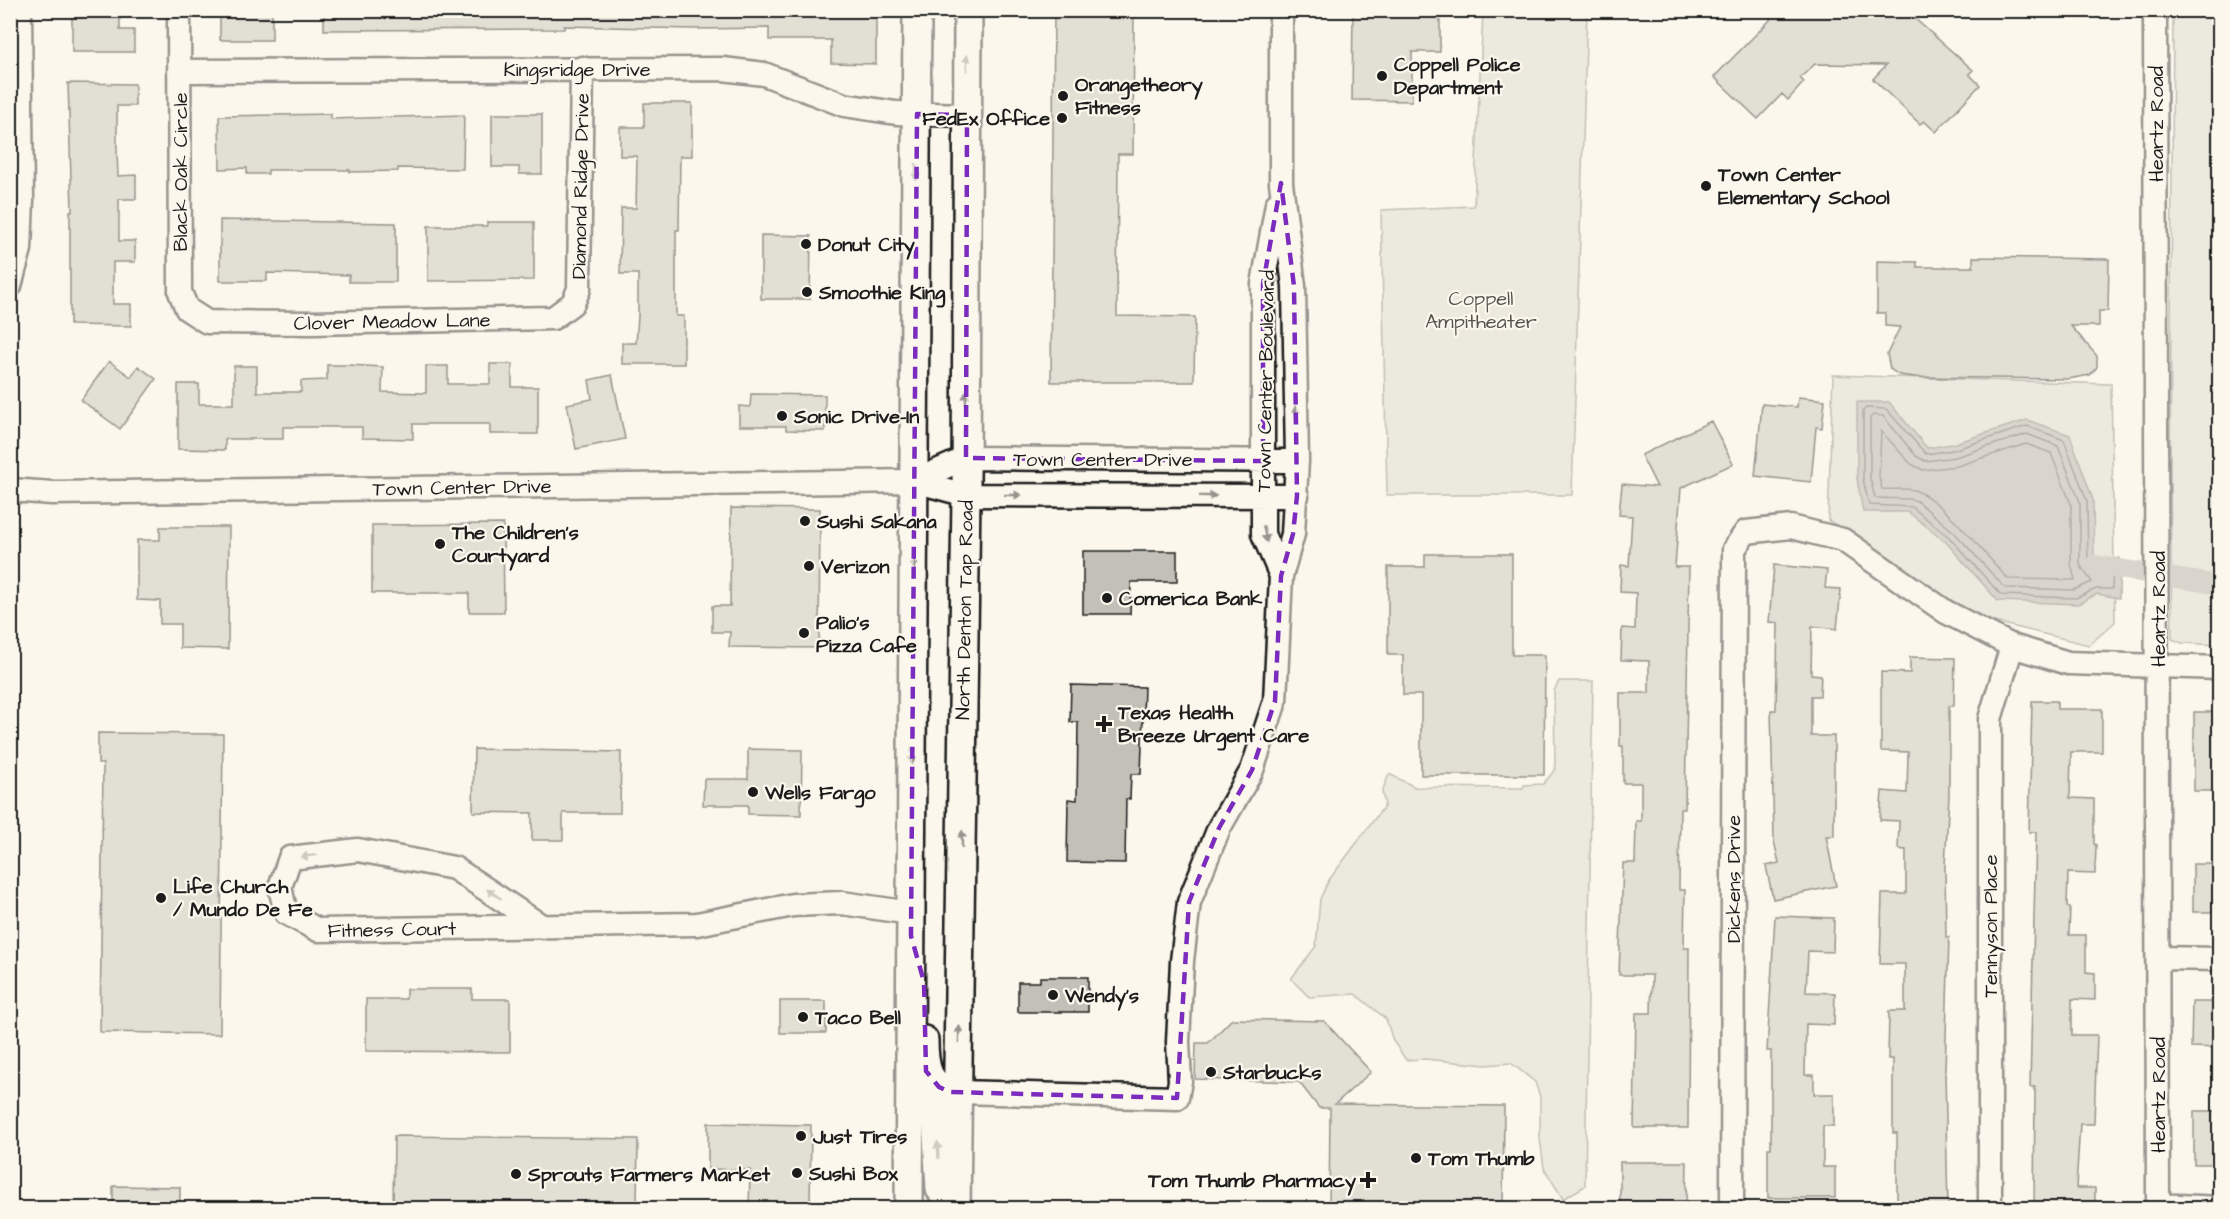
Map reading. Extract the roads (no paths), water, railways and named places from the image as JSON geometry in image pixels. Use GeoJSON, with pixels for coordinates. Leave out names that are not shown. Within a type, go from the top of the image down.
{"type":"FeatureCollection","features":[{"type":"Feature","properties":{"kind":"main road"},"geometry":{"type":"LineString","coordinates":[[909,1209],[917,10]]}},
{"type":"Feature","properties":{"kind":"main road","name":"North Denton Tap Road"},"geometry":{"type":"LineString","coordinates":[[956,1209],[966,495],[968,10]]}},
{"type":"Feature","properties":{"kind":"main road"},"geometry":{"type":"LineString","coordinates":[[911,924],[924,982],[926,1071],[939,1088],[957,1092]]}},
{"type":"Feature","properties":{"kind":"main road"},"geometry":{"type":"LineString","coordinates":[[910,1090],[930,1106],[936,1117],[940,1209]]}},
{"type":"Feature","properties":{"kind":"street"},"geometry":{"type":"LineString","coordinates":[[10,286],[20,249],[22,200],[20,10]]}},
{"type":"Feature","properties":{"kind":"street","name":"Black Oak Circle"},"geometry":{"type":"LineString","coordinates":[[179,10],[180,292],[187,309],[207,322]]}},
{"type":"Feature","properties":{"kind":"street","name":"Town Center Boulevard"},"geometry":{"type":"LineString","coordinates":[[957,1092],[1177,1098],[1180,1081],[1178,1042],[1182,961],[1190,902],[1219,828],[1252,770],[1275,701],[1281,576],[1293,534],[1297,496],[1294,286],[1281,183],[1281,10]]}},
{"type":"Feature","properties":{"kind":"street","name":"Heartz Road"},"geometry":{"type":"LineString","coordinates":[[2155,10],[2158,1207]]}},
{"type":"Feature","properties":{"kind":"street","name":"Diamond Ridge Drive"},"geometry":{"type":"LineString","coordinates":[[573,303],[579,289],[582,68]]}},
{"type":"Feature","properties":{"kind":"street","name":"Kingsridge Drive"},"geometry":{"type":"LineString","coordinates":[[179,71],[723,69],[764,74],[844,105],[917,114],[967,115]]}},
{"type":"Feature","properties":{"kind":"street","name":"Town Center Boulevard"},"geometry":{"type":"LineString","coordinates":[[1281,183],[1263,284],[1263,534],[1281,576]]}},
{"type":"Feature","properties":{"kind":"street","name":"Clover Meadow Lane"},"geometry":{"type":"LineString","coordinates":[[207,322],[312,323],[553,318],[573,303]]}},
{"type":"Feature","properties":{"kind":"street","name":"Town Center Drive"},"geometry":{"type":"LineString","coordinates":[[914,481],[966,458],[1297,461]]}},
{"type":"Feature","properties":{"kind":"street","name":"Town Center Drive"},"geometry":{"type":"LineString","coordinates":[[10,490],[52,493],[914,481],[966,495],[1297,496]]}},
{"type":"Feature","properties":{"kind":"street","name":"Dickens Drive"},"geometry":{"type":"LineString","coordinates":[[1731,1209],[1734,549],[1746,532],[1791,528],[1843,540],[1946,612],[2012,646]]}},
{"type":"Feature","properties":{"kind":"street"},"geometry":{"type":"LineString","coordinates":[[2012,646],[2068,663],[2220,668]]}},
{"type":"Feature","properties":{"kind":"street","name":"Tennyson Place"},"geometry":{"type":"LineString","coordinates":[[1990,1209],[1990,719],[2012,646]]}},
{"type":"Feature","properties":{"kind":"street","name":"Fitness Court"},"geometry":{"type":"LineString","coordinates":[[543,927],[454,868],[357,850],[290,858],[280,887],[286,913],[318,930],[543,927],[697,924],[793,905],[832,903],[911,924]]}},
{"type":"Feature","properties":{"kind":"street"},"geometry":{"type":"LineString","coordinates":[[2158,958],[2220,959]]}},
{"type":"Feature","properties":{"kind":"street"},"geometry":{"type":"LineString","coordinates":[[2158,1207],[2220,1208]]}},
{"type":"Feature","properties":{"kind":"water"},"geometry":{"type":"Polygon","coordinates":[[[1857,402],[1889,402],[1927,448],[1952,444],[2027,420],[2070,435],[2093,500],[2094,565],[2120,558],[2119,598],[2097,594],[2078,604],[1998,601],[1945,541],[1908,512],[1863,512],[1857,479],[1857,402]]]}},
{"type":"Feature","properties":{"kind":"waterway"},"geometry":{"type":"LineString","coordinates":[[2095,565],[2220,585]]}},
{"type":"Feature","properties":{"kind":"place","name":"Coppell Police Department"},"geometry":{"type":"Point","coordinates":[1382,76]}},
{"type":"Feature","properties":{"kind":"place","name":"Orangetheory Fitness"},"geometry":{"type":"Point","coordinates":[1063,96]}},
{"type":"Feature","properties":{"kind":"place","name":"FedEx Office"},"geometry":{"type":"Point","coordinates":[1062,118]}},
{"type":"Feature","properties":{"kind":"place","name":"Town Center Elementary School"},"geometry":{"type":"Point","coordinates":[1706,186]}},
{"type":"Feature","properties":{"kind":"place","name":"Donut City"},"geometry":{"type":"Point","coordinates":[806,244]}},
{"type":"Feature","properties":{"kind":"place","name":"Smoothie King"},"geometry":{"type":"Point","coordinates":[807,292]}},
{"type":"Feature","properties":{"kind":"place","name":"Sonic Drive-In"},"geometry":{"type":"Point","coordinates":[782,416]}},
{"type":"Feature","properties":{"kind":"place","name":"Sushi Sakana"},"geometry":{"type":"Point","coordinates":[805,521]}},
{"type":"Feature","properties":{"kind":"place","name":"The Children's Courtyard"},"geometry":{"type":"Point","coordinates":[440,544]}},
{"type":"Feature","properties":{"kind":"place","name":"Verizon"},"geometry":{"type":"Point","coordinates":[809,566]}},
{"type":"Feature","properties":{"kind":"place","name":"Comerica Bank"},"geometry":{"type":"Point","coordinates":[1107,598]}},
{"type":"Feature","properties":{"kind":"place","name":"Palio's Pizza Cafe"},"geometry":{"type":"Point","coordinates":[804,633]}},
{"type":"Feature","properties":{"kind":"place","name":"Texas Health Breeze Urgent Care"},"geometry":{"type":"Point","coordinates":[1104,724]}},
{"type":"Feature","properties":{"kind":"place","name":"Wells Fargo"},"geometry":{"type":"Point","coordinates":[753,792]}},
{"type":"Feature","properties":{"kind":"place","name":"Life Church / Mundo De Fe"},"geometry":{"type":"Point","coordinates":[161,898]}},
{"type":"Feature","properties":{"kind":"place","name":"Wendy's"},"geometry":{"type":"Point","coordinates":[1053,995]}},
{"type":"Feature","properties":{"kind":"place","name":"Taco Bell"},"geometry":{"type":"Point","coordinates":[803,1017]}},
{"type":"Feature","properties":{"kind":"place","name":"Starbucks"},"geometry":{"type":"Point","coordinates":[1211,1072]}},
{"type":"Feature","properties":{"kind":"place","name":"Just Tires"},"geometry":{"type":"Point","coordinates":[801,1136]}},
{"type":"Feature","properties":{"kind":"place","name":"Tom Thumb"},"geometry":{"type":"Point","coordinates":[1416,1158]}},
{"type":"Feature","properties":{"kind":"place","name":"Sushi Box"},"geometry":{"type":"Point","coordinates":[797,1173]}},
{"type":"Feature","properties":{"kind":"place","name":"Sprouts Farmers Market"},"geometry":{"type":"Point","coordinates":[516,1174]}},
{"type":"Feature","properties":{"kind":"place","name":"Tom Thumb Pharmacy"},"geometry":{"type":"Point","coordinates":[1368,1180]}},
{"type":"Feature","properties":{"kind":"park label","name":"Coppell Ampitheater"},"geometry":{"type":"Point","coordinates":[1481,310]}}]}
